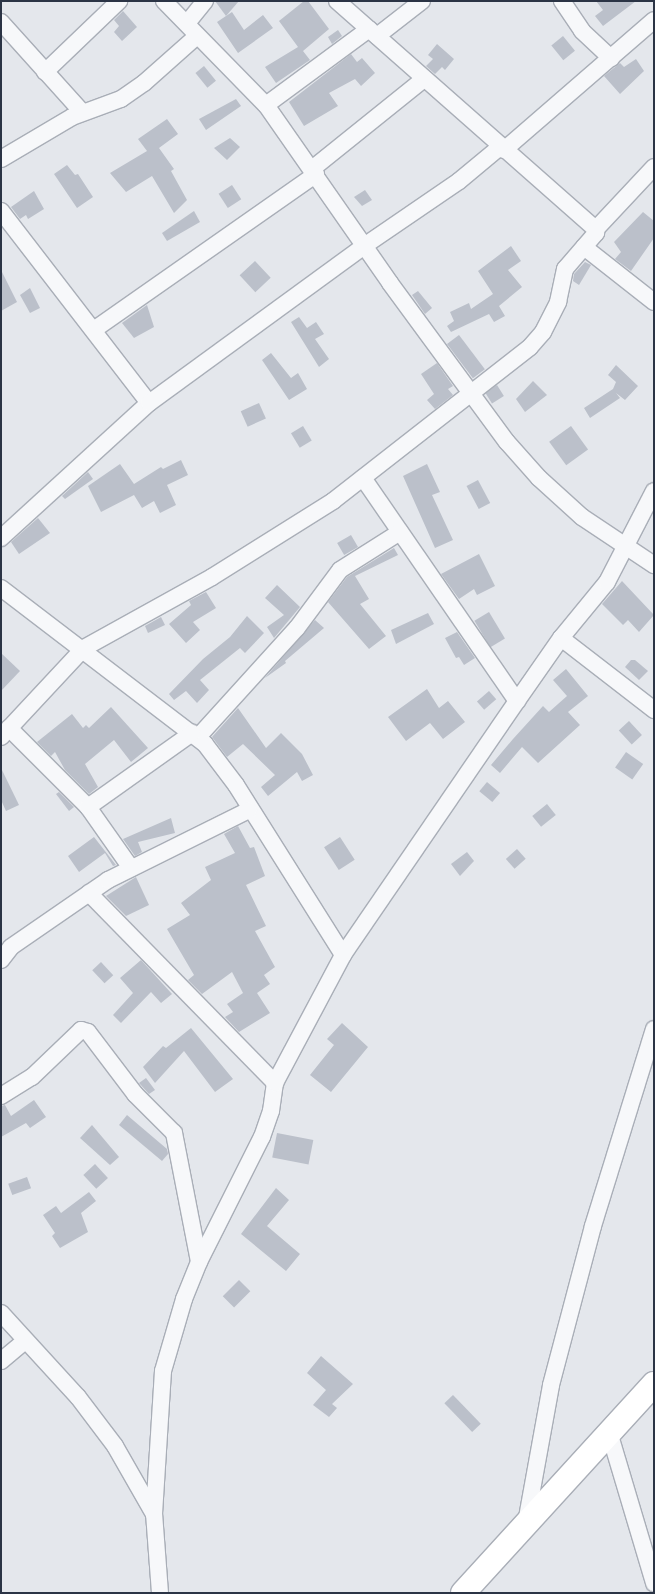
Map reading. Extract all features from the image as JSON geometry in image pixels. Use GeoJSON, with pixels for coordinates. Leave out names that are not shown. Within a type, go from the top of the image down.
{"type":"FeatureCollection","features":[{"type":"Feature","properties":{"kind":"street"},"geometry":{"type":"LineString","coordinates":[[45,72],[119,1]]}},
{"type":"Feature","properties":{"kind":"street"},"geometry":{"type":"LineString","coordinates":[[164,1],[188,22],[198,36],[266,105],[364,246],[507,442],[539,478],[582,517],[625,548],[654,565]]}},
{"type":"Feature","properties":{"kind":"street"},"geometry":{"type":"LineString","coordinates":[[188,22],[205,1]]}},
{"type":"Feature","properties":{"kind":"street"},"geometry":{"type":"LineString","coordinates":[[337,1],[596,229]]}},
{"type":"Feature","properties":{"kind":"street"},"geometry":{"type":"LineString","coordinates":[[266,105],[422,1]]}},
{"type":"Feature","properties":{"kind":"street"},"geometry":{"type":"LineString","coordinates":[[562,1],[582,31],[611,58]]}},
{"type":"Feature","properties":{"kind":"street"},"geometry":{"type":"LineString","coordinates":[[1,538],[149,402],[364,246],[459,181],[502,148],[654,20]]}},
{"type":"Feature","properties":{"kind":"street"},"geometry":{"type":"LineString","coordinates":[[1,22],[82,112]]}},
{"type":"Feature","properties":{"kind":"street"},"geometry":{"type":"LineString","coordinates":[[1,159],[82,112],[121,99],[144,83],[198,36]]}},
{"type":"Feature","properties":{"kind":"street"},"geometry":{"type":"LineString","coordinates":[[95,329],[314,172],[424,79]]}},
{"type":"Feature","properties":{"kind":"street"},"geometry":{"type":"LineString","coordinates":[[131,868],[88,807],[5,732],[84,648],[212,577],[300,523],[363,478],[539,338],[558,302],[565,269],[584,247],[596,229],[654,167]]}},
{"type":"Feature","properties":{"kind":"street"},"geometry":{"type":"LineString","coordinates":[[1,211],[95,329],[149,402]]}},
{"type":"Feature","properties":{"kind":"street"},"geometry":{"type":"LineString","coordinates":[[584,247],[654,302]]}},
{"type":"Feature","properties":{"kind":"street"},"geometry":{"type":"LineString","coordinates":[[363,478],[517,701]]}},
{"type":"Feature","properties":{"kind":"street"},"geometry":{"type":"LineString","coordinates":[[160,1593],[154,1514],[163,1371],[184,1299],[199,1262],[262,1137],[271,1111],[275,1083],[343,955],[561,638],[607,582],[654,491]]}},
{"type":"Feature","properties":{"kind":"street"},"geometry":{"type":"LineString","coordinates":[[88,807],[195,735],[297,628],[340,570],[400,532]]}},
{"type":"Feature","properties":{"kind":"street"},"geometry":{"type":"LineString","coordinates":[[1,588],[84,648],[195,735],[218,758],[249,810],[343,955]]}},
{"type":"Feature","properties":{"kind":"street"},"geometry":{"type":"LineString","coordinates":[[561,638],[654,710]]}},
{"type":"Feature","properties":{"kind":"street"},"geometry":{"type":"LineString","coordinates":[[1,960],[11,947],[89,893],[131,868],[249,810]]}},
{"type":"Feature","properties":{"kind":"street"},"geometry":{"type":"LineString","coordinates":[[89,893],[275,1083]]}},
{"type":"Feature","properties":{"kind":"street"},"geometry":{"type":"LineString","coordinates":[[526,1523],[551,1385],[601,1198],[654,1029]]}},
{"type":"Feature","properties":{"kind":"street"},"geometry":{"type":"LineString","coordinates":[[1,1096],[32,1077],[81,1030],[88,1032],[135,1094],[174,1133],[199,1262]]}},
{"type":"Feature","properties":{"kind":"street"},"geometry":{"type":"LineString","coordinates":[[1,1313],[78,1397],[115,1446],[154,1514]]}},
{"type":"Feature","properties":{"kind":"street"},"geometry":{"type":"LineString","coordinates":[[1,1361],[25,1341]]}},
{"type":"Feature","properties":{"kind":"street"},"geometry":{"type":"LineString","coordinates":[[463,1593],[654,1384]]}},
{"type":"Feature","properties":{"kind":"street"},"geometry":{"type":"LineString","coordinates":[[609,1432],[654,1584]]}},
{"type":"Feature","properties":{"kind":"building"},"geometry":{"type":"Polygon","coordinates":[[[215,1],[239,1],[226,16],[215,1]]]}},
{"type":"Feature","properties":{"kind":"building"},"geometry":{"type":"Polygon","coordinates":[[[304,1],[308,1],[329,29],[303,51],[310,60],[276,83],[265,67],[298,47],[279,21],[304,1]]]}},
{"type":"Feature","properties":{"kind":"building"},"geometry":{"type":"Polygon","coordinates":[[[596,1],[636,1],[603,26],[595,16],[603,10],[596,1]]]}},
{"type":"Feature","properties":{"kind":"building"},"geometry":{"type":"Polygon","coordinates":[[[123,11],[137,27],[122,41],[114,32],[119,26],[114,20],[123,11]]]}},
{"type":"Feature","properties":{"kind":"building"},"geometry":{"type":"Polygon","coordinates":[[[232,12],[244,30],[263,15],[273,28],[238,53],[217,22],[232,12]]]}},
{"type":"Feature","properties":{"kind":"building"},"geometry":{"type":"Polygon","coordinates":[[[338,30],[342,36],[332,44],[328,37],[338,30]]]}},
{"type":"Feature","properties":{"kind":"building"},"geometry":{"type":"Polygon","coordinates":[[[563,36],[575,51],[563,60],[551,45],[563,36]]]}},
{"type":"Feature","properties":{"kind":"building"},"geometry":{"type":"Polygon","coordinates":[[[437,44],[454,59],[445,70],[442,67],[435,74],[426,66],[433,59],[428,55],[437,44]]]}},
{"type":"Feature","properties":{"kind":"building"},"geometry":{"type":"Polygon","coordinates":[[[351,54],[357,62],[362,58],[375,73],[361,86],[355,79],[329,93],[338,106],[304,126],[289,102],[351,54]]]}},
{"type":"Feature","properties":{"kind":"building"},"geometry":{"type":"Polygon","coordinates":[[[636,59],[644,71],[620,94],[604,76],[620,63],[624,67],[636,59]]]}},
{"type":"Feature","properties":{"kind":"building"},"geometry":{"type":"Polygon","coordinates":[[[204,66],[216,81],[207,88],[195,73],[204,66]]]}},
{"type":"Feature","properties":{"kind":"building"},"geometry":{"type":"Polygon","coordinates":[[[236,99],[241,106],[206,130],[199,119],[236,99]]]}},
{"type":"Feature","properties":{"kind":"building"},"geometry":{"type":"Polygon","coordinates":[[[167,119],[178,134],[159,148],[174,169],[171,171],[187,200],[174,213],[152,176],[126,192],[110,173],[147,151],[138,139],[167,119]]]}},
{"type":"Feature","properties":{"kind":"building"},"geometry":{"type":"Polygon","coordinates":[[[230,138],[240,147],[227,160],[214,148],[230,138]]]}},
{"type":"Feature","properties":{"kind":"building"},"geometry":{"type":"Polygon","coordinates":[[[67,165],[75,175],[78,174],[93,197],[77,208],[54,174],[67,165]]]}},
{"type":"Feature","properties":{"kind":"building"},"geometry":{"type":"Polygon","coordinates":[[[232,185],[241,199],[228,208],[219,194],[232,185]]]}},
{"type":"Feature","properties":{"kind":"building"},"geometry":{"type":"Polygon","coordinates":[[[365,190],[372,200],[362,206],[354,197],[365,190]]]}},
{"type":"Feature","properties":{"kind":"building"},"geometry":{"type":"Polygon","coordinates":[[[34,191],[44,209],[28,219],[26,215],[20,219],[11,207],[34,191]]]}},
{"type":"Feature","properties":{"kind":"building"},"geometry":{"type":"Polygon","coordinates":[[[194,211],[200,222],[167,241],[162,233],[194,211]]]}},
{"type":"Feature","properties":{"kind":"building"},"geometry":{"type":"Polygon","coordinates":[[[643,212],[654,221],[654,238],[631,271],[615,259],[621,252],[614,242],[643,212]]]}},
{"type":"Feature","properties":{"kind":"building"},"geometry":{"type":"Polygon","coordinates":[[[511,246],[521,261],[508,270],[522,287],[499,306],[505,316],[494,322],[489,314],[451,332],[447,326],[454,321],[450,312],[469,303],[471,309],[493,294],[478,271],[511,246]]]}},
{"type":"Feature","properties":{"kind":"building"},"geometry":{"type":"Polygon","coordinates":[[[255,261],[271,278],[255,292],[240,275],[255,261]]]}},
{"type":"Feature","properties":{"kind":"building"},"geometry":{"type":"Polygon","coordinates":[[[585,262],[591,265],[579,285],[573,281],[574,274],[585,262]]]}},
{"type":"Feature","properties":{"kind":"building"},"geometry":{"type":"Polygon","coordinates":[[[1,270],[17,302],[1,311],[1,270]]]}},
{"type":"Feature","properties":{"kind":"building"},"geometry":{"type":"Polygon","coordinates":[[[30,288],[40,308],[30,313],[20,295],[30,288]]]}},
{"type":"Feature","properties":{"kind":"building"},"geometry":{"type":"Polygon","coordinates":[[[418,291],[432,308],[425,314],[412,295],[418,291]]]}},
{"type":"Feature","properties":{"kind":"building"},"geometry":{"type":"Polygon","coordinates":[[[147,305],[154,327],[134,338],[122,323],[147,305]]]}},
{"type":"Feature","properties":{"kind":"building"},"geometry":{"type":"Polygon","coordinates":[[[299,317],[307,328],[316,322],[324,334],[315,339],[329,359],[319,367],[291,322],[299,317]]]}},
{"type":"Feature","properties":{"kind":"building"},"geometry":{"type":"Polygon","coordinates":[[[459,335],[485,369],[473,378],[447,344],[459,335]]]}},
{"type":"Feature","properties":{"kind":"building"},"geometry":{"type":"Polygon","coordinates":[[[271,353],[291,378],[298,373],[307,389],[289,400],[262,360],[271,353]]]}},
{"type":"Feature","properties":{"kind":"building"},"geometry":{"type":"Polygon","coordinates":[[[437,363],[453,386],[448,389],[453,395],[435,409],[427,400],[434,394],[421,374],[437,363]]]}},
{"type":"Feature","properties":{"kind":"building"},"geometry":{"type":"Polygon","coordinates":[[[616,365],[638,386],[625,400],[616,393],[620,398],[590,418],[584,408],[613,389],[616,382],[608,375],[616,365]]]}},
{"type":"Feature","properties":{"kind":"building"},"geometry":{"type":"Polygon","coordinates":[[[533,381],[547,395],[525,412],[516,399],[533,381]]]}},
{"type":"Feature","properties":{"kind":"building"},"geometry":{"type":"Polygon","coordinates":[[[497,385],[504,396],[492,403],[485,392],[497,385]]]}},
{"type":"Feature","properties":{"kind":"building"},"geometry":{"type":"Polygon","coordinates":[[[259,403],[266,419],[248,427],[241,411],[259,403]]]}},
{"type":"Feature","properties":{"kind":"building"},"geometry":{"type":"Polygon","coordinates":[[[303,426],[312,441],[300,448],[291,433],[303,426]]]}},
{"type":"Feature","properties":{"kind":"building"},"geometry":{"type":"Polygon","coordinates":[[[571,426],[588,449],[566,465],[549,442],[571,426]]]}},
{"type":"Feature","properties":{"kind":"building"},"geometry":{"type":"Polygon","coordinates":[[[181,460],[188,475],[167,485],[176,505],[160,513],[154,501],[142,508],[134,495],[101,512],[88,486],[120,464],[134,484],[161,467],[163,469],[181,460]]]}},
{"type":"Feature","properties":{"kind":"building"},"geometry":{"type":"Polygon","coordinates":[[[427,464],[440,492],[432,495],[453,540],[435,548],[403,476],[427,464]]]}},
{"type":"Feature","properties":{"kind":"building"},"geometry":{"type":"Polygon","coordinates":[[[88,472],[93,479],[65,499],[62,496],[88,472]]]}},
{"type":"Feature","properties":{"kind":"building"},"geometry":{"type":"Polygon","coordinates":[[[478,480],[490,503],[479,509],[467,486],[478,480]]]}},
{"type":"Feature","properties":{"kind":"building"},"geometry":{"type":"Polygon","coordinates":[[[38,518],[50,533],[19,554],[11,542],[38,518]]]}},
{"type":"Feature","properties":{"kind":"building"},"geometry":{"type":"Polygon","coordinates":[[[351,535],[358,547],[344,555],[337,543],[351,535]]]}},
{"type":"Feature","properties":{"kind":"building"},"geometry":{"type":"Polygon","coordinates":[[[394,548],[398,555],[355,576],[369,599],[360,604],[386,636],[369,649],[328,602],[347,577],[394,548]]]}},
{"type":"Feature","properties":{"kind":"building"},"geometry":{"type":"Polygon","coordinates":[[[479,554],[495,586],[477,595],[474,589],[459,599],[441,574],[479,554]]]}},
{"type":"Feature","properties":{"kind":"building"},"geometry":{"type":"Polygon","coordinates":[[[622,581],[654,615],[639,632],[628,620],[623,625],[602,604],[622,581]]]}},
{"type":"Feature","properties":{"kind":"building"},"geometry":{"type":"Polygon","coordinates":[[[277,585],[300,607],[274,638],[267,627],[284,615],[265,598],[277,585]]]}},
{"type":"Feature","properties":{"kind":"building"},"geometry":{"type":"Polygon","coordinates":[[[206,592],[216,608],[193,622],[200,630],[186,643],[169,624],[191,605],[189,601],[206,592]]]}},
{"type":"Feature","properties":{"kind":"building"},"geometry":{"type":"Polygon","coordinates":[[[489,612],[505,639],[490,647],[474,621],[489,612]]]}},
{"type":"Feature","properties":{"kind":"building"},"geometry":{"type":"Polygon","coordinates":[[[428,613],[434,624],[396,644],[391,630],[428,613]]]}},
{"type":"Feature","properties":{"kind":"building"},"geometry":{"type":"Polygon","coordinates":[[[247,616],[264,633],[245,653],[240,648],[200,680],[209,690],[197,703],[186,691],[174,700],[169,694],[203,659],[230,637],[247,616]]]}},
{"type":"Feature","properties":{"kind":"building"},"geometry":{"type":"Polygon","coordinates":[[[161,617],[165,625],[148,633],[145,626],[161,617]]]}},
{"type":"Feature","properties":{"kind":"building"},"geometry":{"type":"Polygon","coordinates":[[[315,620],[324,628],[285,661],[286,663],[265,678],[315,620]]]}},
{"type":"Feature","properties":{"kind":"building"},"geometry":{"type":"Polygon","coordinates":[[[457,632],[475,658],[464,665],[459,657],[456,658],[445,638],[457,632]]]}},
{"type":"Feature","properties":{"kind":"building"},"geometry":{"type":"Polygon","coordinates":[[[1,653],[20,671],[1,691],[1,653]]]}},
{"type":"Feature","properties":{"kind":"building"},"geometry":{"type":"Polygon","coordinates":[[[631,660],[635,660],[648,671],[639,680],[625,667],[631,660]]]}},
{"type":"Feature","properties":{"kind":"building"},"geometry":{"type":"Polygon","coordinates":[[[566,669],[588,696],[568,712],[580,725],[538,763],[522,747],[500,773],[491,765],[513,739],[543,706],[549,712],[567,696],[553,680],[566,669]]]}},
{"type":"Feature","properties":{"kind":"building"},"geometry":{"type":"Polygon","coordinates":[[[427,689],[439,708],[448,701],[465,722],[443,739],[430,723],[406,741],[388,717],[427,689]]]}},
{"type":"Feature","properties":{"kind":"building"},"geometry":{"type":"Polygon","coordinates":[[[489,691],[496,699],[484,710],[477,701],[489,691]]]}},
{"type":"Feature","properties":{"kind":"building"},"geometry":{"type":"Polygon","coordinates":[[[111,707],[148,748],[131,762],[114,740],[85,764],[98,787],[89,794],[65,770],[55,752],[51,756],[37,742],[72,714],[83,728],[86,725],[89,728],[111,707]]]}},
{"type":"Feature","properties":{"kind":"building"},"geometry":{"type":"Polygon","coordinates":[[[238,708],[266,748],[281,733],[302,754],[313,775],[302,781],[297,772],[268,796],[261,787],[275,775],[243,744],[227,757],[212,737],[238,708]]]}},
{"type":"Feature","properties":{"kind":"building"},"geometry":{"type":"Polygon","coordinates":[[[629,721],[642,735],[632,744],[619,731],[629,721]]]}},
{"type":"Feature","properties":{"kind":"building"},"geometry":{"type":"Polygon","coordinates":[[[626,752],[643,764],[632,780],[615,768],[626,752]]]}},
{"type":"Feature","properties":{"kind":"building"},"geometry":{"type":"Polygon","coordinates":[[[1,768],[19,805],[6,811],[1,800],[1,768]]]}},
{"type":"Feature","properties":{"kind":"building"},"geometry":{"type":"Polygon","coordinates":[[[487,782],[500,793],[492,802],[479,791],[487,782]]]}},
{"type":"Feature","properties":{"kind":"building"},"geometry":{"type":"Polygon","coordinates":[[[59,792],[74,807],[69,811],[56,794],[59,792]]]}},
{"type":"Feature","properties":{"kind":"building"},"geometry":{"type":"Polygon","coordinates":[[[547,804],[556,815],[541,827],[532,816],[547,804]]]}},
{"type":"Feature","properties":{"kind":"building"},"geometry":{"type":"Polygon","coordinates":[[[171,818],[175,833],[138,842],[142,852],[135,856],[123,839],[171,818]]]}},
{"type":"Feature","properties":{"kind":"building"},"geometry":{"type":"Polygon","coordinates":[[[238,826],[250,848],[254,847],[265,876],[246,885],[266,926],[255,931],[275,967],[264,975],[270,984],[257,993],[270,1013],[239,1032],[225,1017],[233,1012],[227,1004],[243,993],[232,972],[202,994],[188,980],[194,975],[167,929],[190,915],[181,903],[211,880],[205,867],[235,853],[224,834],[238,826]]]}},
{"type":"Feature","properties":{"kind":"building"},"geometry":{"type":"Polygon","coordinates":[[[94,837],[116,865],[113,866],[105,853],[79,872],[68,856],[94,837]]]}},
{"type":"Feature","properties":{"kind":"building"},"geometry":{"type":"Polygon","coordinates":[[[340,837],[355,860],[339,870],[324,847],[340,837]]]}},
{"type":"Feature","properties":{"kind":"building"},"geometry":{"type":"Polygon","coordinates":[[[517,849],[526,859],[515,869],[506,859],[517,849]]]}},
{"type":"Feature","properties":{"kind":"building"},"geometry":{"type":"Polygon","coordinates":[[[467,852],[474,861],[460,876],[451,864],[467,852]]]}},
{"type":"Feature","properties":{"kind":"building"},"geometry":{"type":"Polygon","coordinates":[[[136,877],[149,905],[126,916],[106,896],[136,877]]]}},
{"type":"Feature","properties":{"kind":"building"},"geometry":{"type":"Polygon","coordinates":[[[141,960],[172,994],[161,1003],[151,992],[121,1023],[113,1015],[133,993],[120,978],[141,960]]]}},
{"type":"Feature","properties":{"kind":"building"},"geometry":{"type":"Polygon","coordinates":[[[101,962],[113,975],[104,983],[92,970],[101,962]]]}},
{"type":"Feature","properties":{"kind":"building"},"geometry":{"type":"Polygon","coordinates":[[[342,1023],[368,1047],[331,1092],[310,1075],[334,1045],[327,1039],[342,1023]]]}},
{"type":"Feature","properties":{"kind":"building"},"geometry":{"type":"Polygon","coordinates":[[[191,1028],[233,1079],[215,1092],[184,1051],[155,1083],[143,1067],[163,1046],[166,1048],[191,1028]]]}},
{"type":"Feature","properties":{"kind":"building"},"geometry":{"type":"Polygon","coordinates":[[[146,1078],[155,1090],[149,1094],[139,1083],[146,1078]]]}},
{"type":"Feature","properties":{"kind":"building"},"geometry":{"type":"Polygon","coordinates":[[[34,1100],[46,1117],[30,1128],[26,1123],[1,1137],[1,1106],[5,1105],[11,1116],[34,1100]]]}},
{"type":"Feature","properties":{"kind":"building"},"geometry":{"type":"Polygon","coordinates":[[[127,1115],[167,1149],[168,1154],[162,1161],[119,1125],[127,1115]]]}},
{"type":"Feature","properties":{"kind":"building"},"geometry":{"type":"Polygon","coordinates":[[[92,1125],[119,1157],[110,1165],[80,1138],[92,1125]]]}},
{"type":"Feature","properties":{"kind":"building"},"geometry":{"type":"Polygon","coordinates":[[[277,1133],[313,1140],[309,1165],[272,1158],[277,1133]]]}},
{"type":"Feature","properties":{"kind":"building"},"geometry":{"type":"Polygon","coordinates":[[[95,1164],[108,1178],[96,1189],[83,1175],[95,1164]]]}},
{"type":"Feature","properties":{"kind":"building"},"geometry":{"type":"Polygon","coordinates":[[[27,1177],[31,1188],[12,1195],[8,1184],[27,1177]]]}},
{"type":"Feature","properties":{"kind":"building"},"geometry":{"type":"Polygon","coordinates":[[[276,1188],[289,1200],[267,1226],[300,1254],[286,1271],[241,1234],[276,1188]]]}},
{"type":"Feature","properties":{"kind":"building"},"geometry":{"type":"Polygon","coordinates":[[[89,1192],[96,1201],[81,1213],[88,1232],[60,1248],[52,1236],[55,1233],[43,1215],[56,1206],[61,1213],[89,1192]]]}},
{"type":"Feature","properties":{"kind":"building"},"geometry":{"type":"Polygon","coordinates":[[[239,1280],[250,1291],[234,1308],[223,1296],[239,1280]]]}},
{"type":"Feature","properties":{"kind":"building"},"geometry":{"type":"Polygon","coordinates":[[[321,1356],[353,1384],[332,1404],[337,1408],[329,1417],[313,1405],[326,1390],[307,1373],[321,1356]]]}},
{"type":"Feature","properties":{"kind":"building"},"geometry":{"type":"Polygon","coordinates":[[[453,1395],[481,1424],[472,1432],[444,1403],[453,1395]]]}}]}
